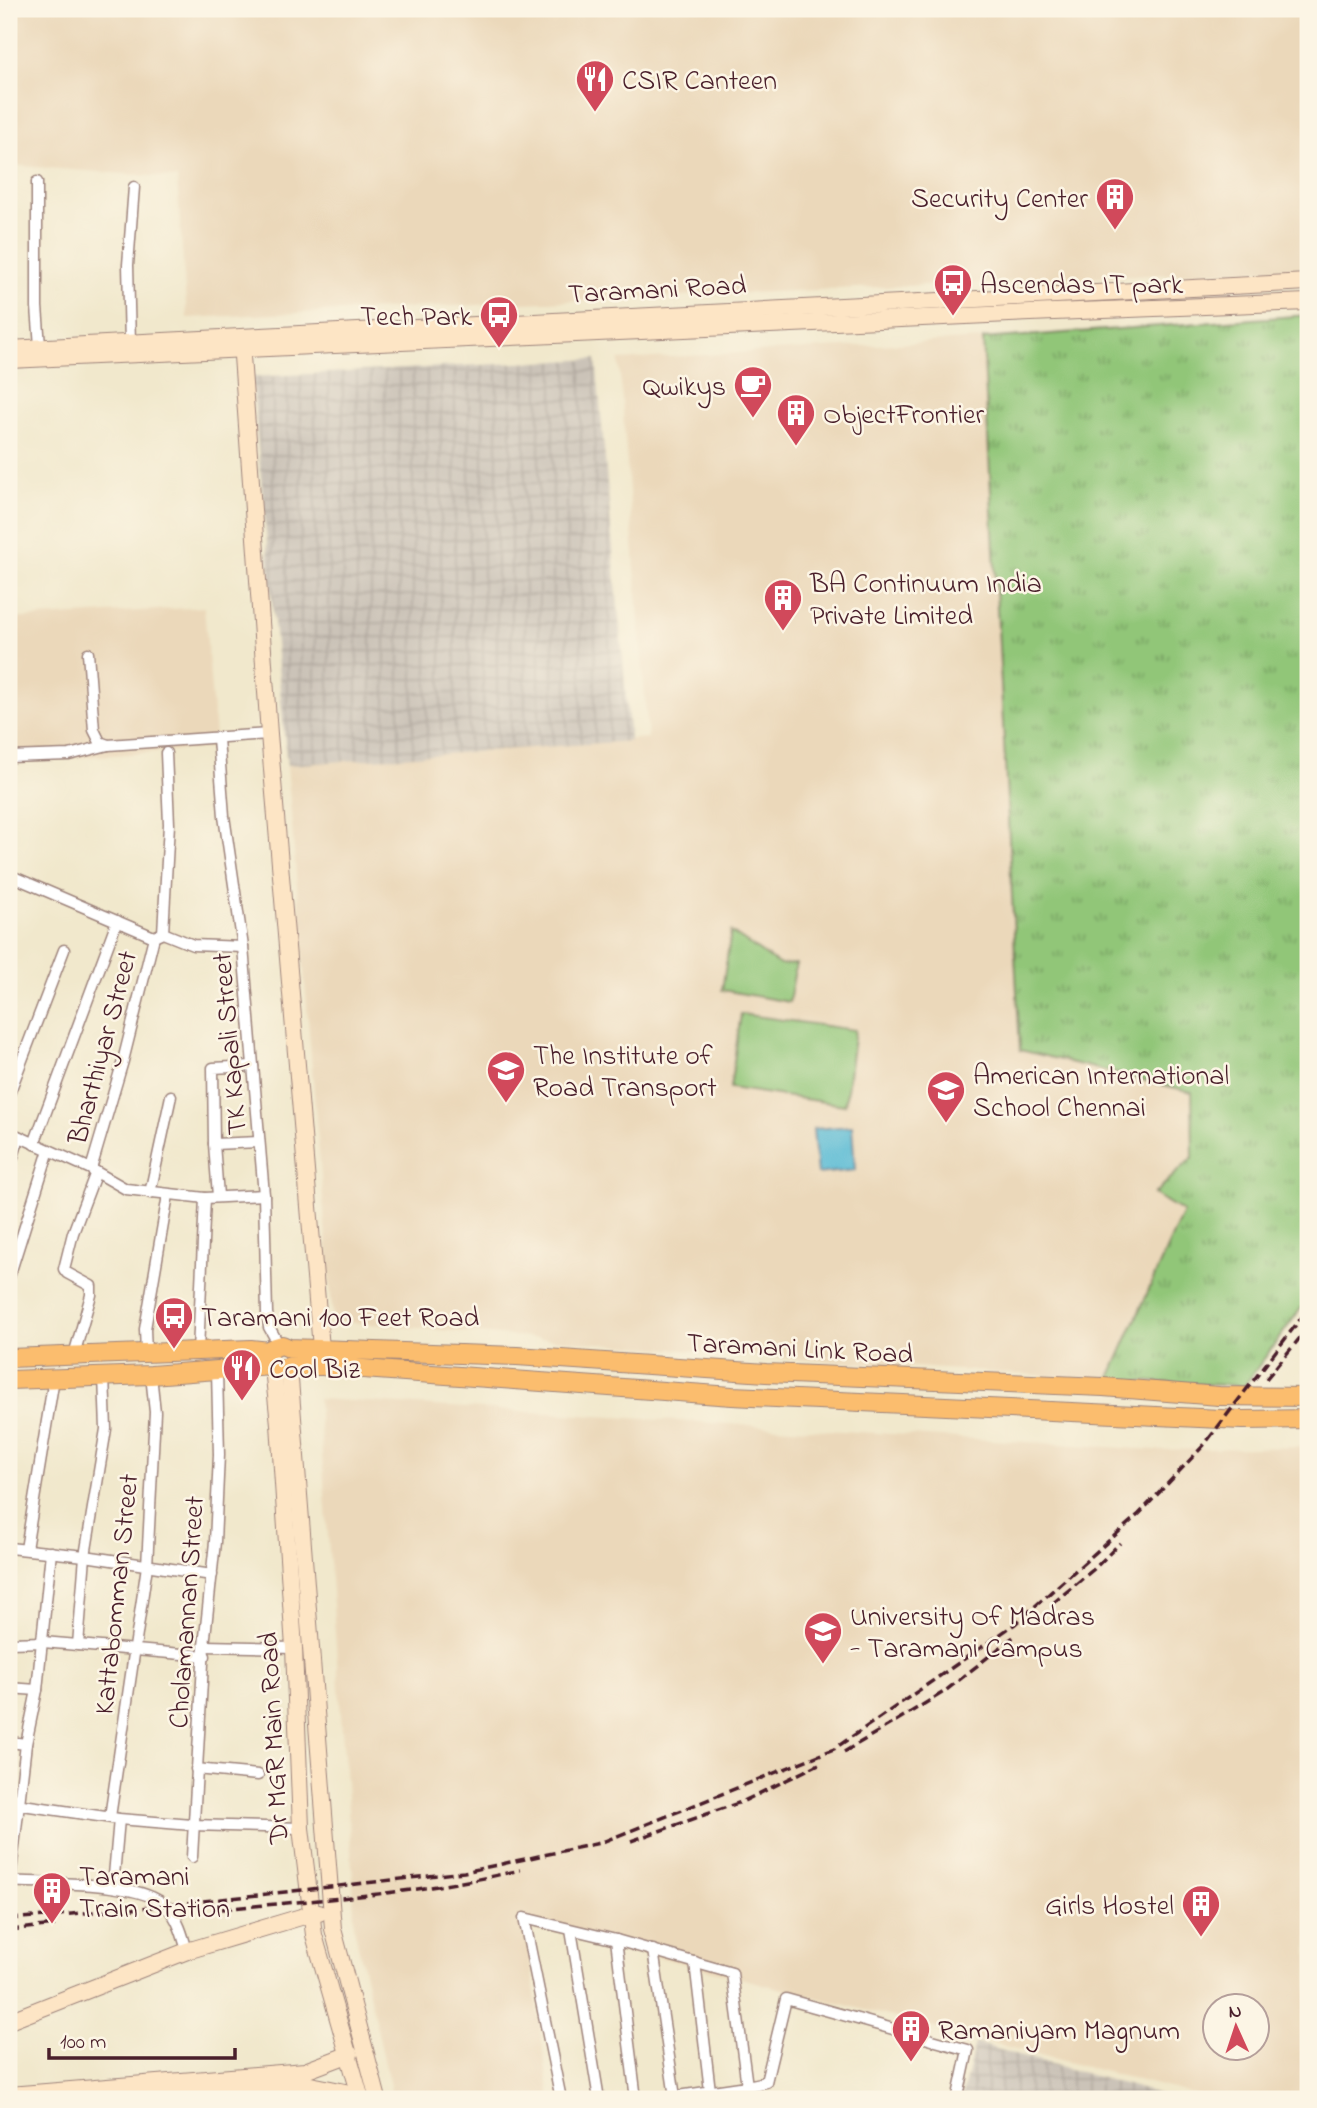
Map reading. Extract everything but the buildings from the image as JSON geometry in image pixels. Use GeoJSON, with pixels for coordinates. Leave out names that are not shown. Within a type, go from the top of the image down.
{"type":"FeatureCollection","features":[{"type":"Feature","properties":{"kind":"main road","name":"Taramani Link Road"},"geometry":{"type":"LineString","coordinates":[[280,1359],[321,1348],[517,1356],[766,1373],[1103,1387],[1219,1396],[1308,1397]]}},
{"type":"Feature","properties":{"kind":"main road"},"geometry":{"type":"LineString","coordinates":[[10,1358],[198,1351],[280,1359]]}},
{"type":"Feature","properties":{"kind":"main road","name":"Taramani Link Road"},"geometry":{"type":"LineString","coordinates":[[280,1359],[322,1366],[732,1396],[1242,1420],[1308,1419]]}},
{"type":"Feature","properties":{"kind":"main road"},"geometry":{"type":"LineString","coordinates":[[9,1380],[217,1370],[280,1359]]}},
{"type":"Feature","properties":{"kind":"street"},"geometry":{"type":"LineString","coordinates":[[37,182],[37,307],[40,346]]}},
{"type":"Feature","properties":{"kind":"street"},"geometry":{"type":"LineString","coordinates":[[130,344],[128,265],[134,187]]}},
{"type":"Feature","properties":{"kind":"street","name":"Taramani Road"},"geometry":{"type":"LineString","coordinates":[[9,360],[1308,282]]}},
{"type":"Feature","properties":{"kind":"street","name":"Taramani Road"},"geometry":{"type":"LineString","coordinates":[[9,349],[40,346],[241,344],[606,332],[1308,302]]}},
{"type":"Feature","properties":{"kind":"street"},"geometry":{"type":"LineString","coordinates":[[241,344],[269,734],[322,1366]]}},
{"type":"Feature","properties":{"kind":"street"},"geometry":{"type":"LineString","coordinates":[[88,653],[94,730],[100,742],[108,745]]}},
{"type":"Feature","properties":{"kind":"street"},"geometry":{"type":"LineString","coordinates":[[9,757],[69,755],[108,745],[269,734]]}},
{"type":"Feature","properties":{"kind":"street","name":"TK Kapali Street"},"geometry":{"type":"LineString","coordinates":[[218,739],[224,816],[243,947],[264,1195],[267,1312],[280,1359]]}},
{"type":"Feature","properties":{"kind":"street","name":"Bharthiyar Street"},"geometry":{"type":"LineString","coordinates":[[74,1355],[91,1286],[66,1273],[64,1269],[159,935],[169,824],[166,753]]}},
{"type":"Feature","properties":{"kind":"street"},"geometry":{"type":"LineString","coordinates":[[9,888],[11,876],[117,921],[159,935],[193,945],[243,947]]}},
{"type":"Feature","properties":{"kind":"street"},"geometry":{"type":"LineString","coordinates":[[34,1144],[117,921]]}},
{"type":"Feature","properties":{"kind":"street"},"geometry":{"type":"LineString","coordinates":[[9,1094],[64,950]]}},
{"type":"Feature","properties":{"kind":"street"},"geometry":{"type":"LineString","coordinates":[[9,1058],[21,1061]]}},
{"type":"Feature","properties":{"kind":"street"},"geometry":{"type":"LineString","coordinates":[[218,1196],[213,1068],[253,1066]]}},
{"type":"Feature","properties":{"kind":"street"},"geometry":{"type":"LineString","coordinates":[[150,1193],[172,1096]]}},
{"type":"Feature","properties":{"kind":"street"},"geometry":{"type":"LineString","coordinates":[[9,1169],[14,1135],[93,1170],[126,1189],[205,1198],[264,1195]]}},
{"type":"Feature","properties":{"kind":"street"},"geometry":{"type":"LineString","coordinates":[[214,1144],[259,1142]]}},
{"type":"Feature","properties":{"kind":"street"},"geometry":{"type":"LineString","coordinates":[[9,1277],[49,1150]]}},
{"type":"Feature","properties":{"kind":"street"},"geometry":{"type":"LineString","coordinates":[[146,1353],[145,1329],[168,1195]]}},
{"type":"Feature","properties":{"kind":"street"},"geometry":{"type":"LineString","coordinates":[[198,1351],[205,1198]]}},
{"type":"Feature","properties":{"kind":"street","name":"Dr MGR Main Road"},"geometry":{"type":"LineString","coordinates":[[280,1359],[279,1424],[294,1648],[300,1828],[314,1934],[360,2097]]}},
{"type":"Feature","properties":{"kind":"street","name":"Dr MGR Main Road"},"geometry":{"type":"LineString","coordinates":[[280,1359],[333,1929],[378,2099]]}},
{"type":"Feature","properties":{"kind":"street","name":"Cholamannan Street"},"geometry":{"type":"LineString","coordinates":[[191,1857],[219,1455],[217,1370]]}},
{"type":"Feature","properties":{"kind":"street","name":"Kattabomman Street"},"geometry":{"type":"LineString","coordinates":[[113,1888],[114,1818],[147,1566],[155,1412],[152,1375]]}},
{"type":"Feature","properties":{"kind":"street"},"geometry":{"type":"LineString","coordinates":[[78,1646],[85,1556],[106,1429],[104,1376]]}},
{"type":"Feature","properties":{"kind":"street"},"geometry":{"type":"LineString","coordinates":[[26,1549],[54,1378]]}},
{"type":"Feature","properties":{"kind":"street"},"geometry":{"type":"LineString","coordinates":[[9,1548],[212,1575]]}},
{"type":"Feature","properties":{"kind":"street"},"geometry":{"type":"LineString","coordinates":[[51,1552],[37,1690],[13,1804],[10,1881],[113,1888],[154,1896],[169,1908],[181,1930],[187,1951]]}},
{"type":"Feature","properties":{"kind":"street"},"geometry":{"type":"LineString","coordinates":[[9,1643],[43,1642],[136,1651],[294,1648]]}},
{"type":"Feature","properties":{"kind":"street"},"geometry":{"type":"LineString","coordinates":[[9,1688],[37,1690]]}},
{"type":"Feature","properties":{"kind":"street"},"geometry":{"type":"LineString","coordinates":[[9,1742],[26,1744]]}},
{"type":"Feature","properties":{"kind":"street"},"geometry":{"type":"LineString","coordinates":[[196,1769],[258,1775]]}},
{"type":"Feature","properties":{"kind":"street"},"geometry":{"type":"LineString","coordinates":[[13,1804],[114,1818],[192,1825],[300,1828]]}},
{"type":"Feature","properties":{"kind":"street"},"geometry":{"type":"LineString","coordinates":[[9,2021],[187,1951],[312,1914],[332,1913]]}},
{"type":"Feature","properties":{"kind":"street"},"geometry":{"type":"LineString","coordinates":[[561,2099],[524,1918],[616,1940],[732,1973],[747,2086],[745,2099]]}},
{"type":"Feature","properties":{"kind":"street"},"geometry":{"type":"LineString","coordinates":[[571,1930],[599,2099]]}},
{"type":"Feature","properties":{"kind":"street"},"geometry":{"type":"LineString","coordinates":[[616,1940],[636,2099]]}},
{"type":"Feature","properties":{"kind":"street"},"geometry":{"type":"LineString","coordinates":[[653,1950],[666,2098],[766,2082],[786,1998],[968,2049],[957,2098],[971,2099]]}},
{"type":"Feature","properties":{"kind":"street"},"geometry":{"type":"LineString","coordinates":[[695,1962],[710,2091]]}},
{"type":"Feature","properties":{"kind":"street"},"geometry":{"type":"LineString","coordinates":[[9,2095],[305,2071],[350,2054]]}},
{"type":"Feature","properties":{"kind":"street"},"geometry":{"type":"LineString","coordinates":[[97,2099],[311,2085],[360,2097]]}},
{"type":"Feature","properties":{"kind":"shaded area"},"geometry":{"type":"Polygon","coordinates":[[[9,9],[1308,9],[1308,268],[187,318],[177,178],[9,165],[9,9]]]}},
{"type":"Feature","properties":{"kind":"shaded area"},"geometry":{"type":"Polygon","coordinates":[[[983,339],[1020,1050],[1192,1092],[1193,1157],[1183,1211],[1109,1380],[767,1357],[333,1321],[287,765],[648,738],[619,360],[983,339]]]}},
{"type":"Feature","properties":{"kind":"shaded area"},"geometry":{"type":"Polygon","coordinates":[[[596,359],[630,741],[287,765],[252,377],[596,359]]]}},
{"type":"Feature","properties":{"kind":"shaded area"},"geometry":{"type":"Polygon","coordinates":[[[204,607],[216,748],[9,762],[9,619],[204,607]]]}},
{"type":"Feature","properties":{"kind":"shaded area","name":"University Of Madras - Taramani Campus"},"geometry":{"type":"Polygon","coordinates":[[[318,1399],[1155,1450],[1308,1447],[1308,2099],[1212,2099],[525,1923],[550,2099],[393,2099],[354,1927],[353,1879],[318,1399]]]}},
{"type":"Feature","properties":{"kind":"shaded area"},"geometry":{"type":"Polygon","coordinates":[[[975,2043],[1177,2099],[961,2099],[975,2043]]]}},
{"type":"Feature","properties":{"kind":"green space"},"geometry":{"type":"Polygon","coordinates":[[[1308,315],[1308,1299],[1244,1386],[1109,1380],[1183,1212],[1154,1194],[1193,1157],[1192,1092],[1020,1050],[983,339],[1308,315]]]}},
{"type":"Feature","properties":{"kind":"green space"},"geometry":{"type":"Polygon","coordinates":[[[731,932],[780,965],[796,964],[789,1002],[722,990],[731,932]]]}},
{"type":"Feature","properties":{"kind":"green space"},"geometry":{"type":"Polygon","coordinates":[[[741,1014],[855,1030],[845,1105],[730,1088],[741,1014]]]}},
{"type":"Feature","properties":{"kind":"water"},"geometry":{"type":"Polygon","coordinates":[[[852,1126],[855,1170],[817,1174],[813,1129],[852,1126]]]}},
{"type":"Feature","properties":{"kind":"railway"},"geometry":{"type":"LineString","coordinates":[[9,1919],[132,1909],[464,1872],[600,1843],[834,1749],[1015,1624],[1139,1514],[1204,1445],[1308,1309]]}},
{"type":"Feature","properties":{"kind":"railway"},"geometry":{"type":"LineString","coordinates":[[1266,1379],[1308,1328]]}},
{"type":"Feature","properties":{"kind":"railway"},"geometry":{"type":"LineString","coordinates":[[1052,1604],[1120,1543]]}},
{"type":"Feature","properties":{"kind":"railway"},"geometry":{"type":"LineString","coordinates":[[844,1752],[944,1692],[1017,1634]]}},
{"type":"Feature","properties":{"kind":"railway"},"geometry":{"type":"LineString","coordinates":[[631,1841],[744,1801],[819,1764]]}},
{"type":"Feature","properties":{"kind":"railway"},"geometry":{"type":"LineString","coordinates":[[222,1909],[408,1890],[520,1870]]}},
{"type":"Feature","properties":{"kind":"railway"},"geometry":{"type":"LineString","coordinates":[[9,1930],[55,1925]]}},
{"type":"Feature","properties":{"kind":"place","name":"CSIR Canteen"},"geometry":{"type":"Point","coordinates":[595,113]}},
{"type":"Feature","properties":{"kind":"place","name":"Security Center"},"geometry":{"type":"Point","coordinates":[1115,231]}},
{"type":"Feature","properties":{"kind":"place","name":"Ascendas IT park"},"geometry":{"type":"Point","coordinates":[953,317]}},
{"type":"Feature","properties":{"kind":"place","name":"Tech Park"},"geometry":{"type":"Point","coordinates":[499,349]}},
{"type":"Feature","properties":{"kind":"place","name":"Qwikys"},"geometry":{"type":"Point","coordinates":[753,419]}},
{"type":"Feature","properties":{"kind":"place","name":"ObjectFrontier"},"geometry":{"type":"Point","coordinates":[796,447]}},
{"type":"Feature","properties":{"kind":"place","name":"BA Continuum India Private Limited"},"geometry":{"type":"Point","coordinates":[783,632]}},
{"type":"Feature","properties":{"kind":"place","name":"The Institute of Road Transport"},"geometry":{"type":"Point","coordinates":[506,1104]}},
{"type":"Feature","properties":{"kind":"place","name":"American International School Chennai"},"geometry":{"type":"Point","coordinates":[946,1124]}},
{"type":"Feature","properties":{"kind":"place","name":"Taramani 100 Feet Road"},"geometry":{"type":"Point","coordinates":[174,1350]}},
{"type":"Feature","properties":{"kind":"place","name":"Cool Biz"},"geometry":{"type":"Point","coordinates":[242,1402]}},
{"type":"Feature","properties":{"kind":"place","name":"University Of Madras - Taramani Campus"},"geometry":{"type":"Point","coordinates":[823,1665]}},
{"type":"Feature","properties":{"kind":"place","name":"Taramani Train Station"},"geometry":{"type":"Point","coordinates":[52,1925]}},
{"type":"Feature","properties":{"kind":"place","name":"Girls Hostel"},"geometry":{"type":"Point","coordinates":[1201,1938]}},
{"type":"Feature","properties":{"kind":"place","name":"Ramaniyam Magnum"},"geometry":{"type":"Point","coordinates":[911,2063]}}]}
